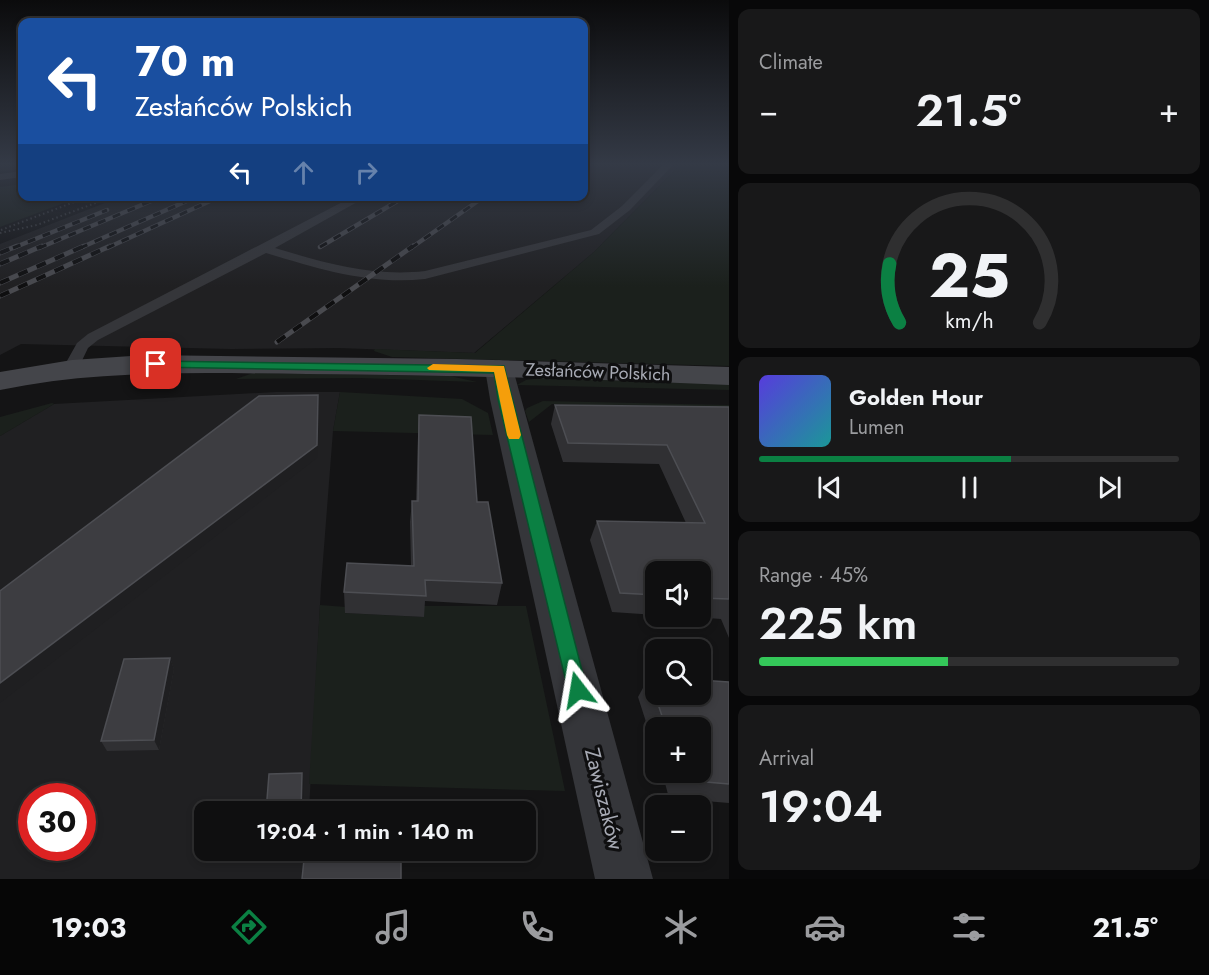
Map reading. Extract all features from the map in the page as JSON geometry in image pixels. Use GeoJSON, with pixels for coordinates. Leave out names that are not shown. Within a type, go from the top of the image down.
{"type":"FeatureCollection","features":[{"type":"Feature","properties":{"kind":"main road","name":"Zesłańców Polskich"},"geometry":{"type":"LineString","coordinates":[[0,381],[101,364],[499,369],[729,376]]}},
{"type":"Feature","properties":{"kind":"street","name":"Zawiszaków"},"geometry":{"type":"LineString","coordinates":[[499,369],[624,879]]}},
{"type":"Feature","properties":{"kind":"lane"},"geometry":{"type":"LineString","coordinates":[[71,368],[82,346],[93,337],[346,205]]}},
{"type":"Feature","properties":{"kind":"lane"},"geometry":{"type":"LineString","coordinates":[[265,249],[327,267],[372,275],[400,277],[425,275],[595,232],[629,205]]}},
{"type":"Feature","properties":{"kind":"path"},"geometry":{"type":"LineString","coordinates":[[0,232],[67,205]]}},
{"type":"Feature","properties":{"kind":"path"},"geometry":{"type":"LineString","coordinates":[[0,232],[37,225],[90,205]]}},
{"type":"Feature","properties":{"kind":"shaded area"},"geometry":{"type":"Polygon","coordinates":[[[0,205],[59,205],[0,227],[0,205]]]}},
{"type":"Feature","properties":{"kind":"shaded area"},"geometry":{"type":"Polygon","coordinates":[[[100,205],[640,205],[594,252],[474,353],[339,348],[231,349],[21,344],[0,355],[0,244],[100,205]]]}},
{"type":"Feature","properties":{"kind":"shaded area"},"geometry":{"type":"Polygon","coordinates":[[[640,205],[729,205],[729,366],[392,357],[374,351],[375,349],[475,353],[594,252],[640,205]]]}},
{"type":"Feature","properties":{"kind":"shaded area"},"geometry":{"type":"Polygon","coordinates":[[[253,373],[450,376],[477,382],[360,378],[236,379],[253,373]]]}},
{"type":"Feature","properties":{"kind":"shaded area"},"geometry":{"type":"Polygon","coordinates":[[[541,378],[729,384],[729,390],[517,385],[526,380],[541,378]]]}},
{"type":"Feature","properties":{"kind":"shaded area"},"geometry":{"type":"Polygon","coordinates":[[[276,392],[340,392],[333,431],[321,586],[310,801],[194,801],[194,861],[306,861],[305,879],[0,879],[0,436],[54,404],[276,392]]]}},
{"type":"Feature","properties":{"kind":"shaded area"},"geometry":{"type":"Polygon","coordinates":[[[340,392],[462,399],[488,413],[493,435],[333,431],[340,392]]]}},
{"type":"Feature","properties":{"kind":"shaded area"},"geometry":{"type":"Polygon","coordinates":[[[543,401],[729,405],[729,409],[552,404],[529,422],[525,411],[527,408],[543,401]]]}},
{"type":"Feature","properties":{"kind":"shaded area"},"geometry":{"type":"Polygon","coordinates":[[[54,404],[0,436],[0,417],[54,404]]]}},
{"type":"Feature","properties":{"kind":"shaded area"},"geometry":{"type":"Polygon","coordinates":[[[320,605],[346,607],[345,613],[423,617],[423,606],[526,606],[565,791],[309,784],[320,605]]]}},
{"type":"Feature","properties":{"kind":"building"},"geometry":{"type":"Polygon","coordinates":[[[318,395],[317,445],[0,683],[0,591],[259,396],[318,395]]]}},
{"type":"Feature","properties":{"kind":"building"},"geometry":{"type":"Polygon","coordinates":[[[555,405],[729,407],[729,599],[711,598],[711,561],[645,561],[645,594],[620,593],[597,521],[705,523],[667,445],[568,443],[555,405]]]}},
{"type":"Feature","properties":{"kind":"building"},"geometry":{"type":"Polygon","coordinates":[[[419,415],[471,417],[477,502],[488,502],[502,583],[425,580],[426,596],[344,592],[347,563],[414,566],[412,501],[418,501],[419,415]]]}},
{"type":"Feature","properties":{"kind":"building"},"geometry":{"type":"Polygon","coordinates":[[[170,658],[154,740],[101,741],[124,659],[170,658]]]}},
{"type":"Feature","properties":{"kind":"building"},"geometry":{"type":"Polygon","coordinates":[[[711,681],[729,682],[729,784],[711,782],[711,717],[662,717],[658,705],[711,705],[711,681]]]}},
{"type":"Feature","properties":{"kind":"building"},"geometry":{"type":"Polygon","coordinates":[[[302,773],[301,801],[267,801],[269,774],[302,773]]]}},
{"type":"Feature","properties":{"kind":"building"},"geometry":{"type":"Polygon","coordinates":[[[304,861],[401,861],[401,879],[302,879],[304,861]]]}},
{"type":"Feature","properties":{"kind":"railway"},"geometry":{"type":"LineString","coordinates":[[39,248],[141,205]]}},
{"type":"Feature","properties":{"kind":"railway"},"geometry":{"type":"LineString","coordinates":[[80,248],[178,205]]}},
{"type":"Feature","properties":{"kind":"railway"},"geometry":{"type":"LineString","coordinates":[[107,248],[201,205]]}},
{"type":"Feature","properties":{"kind":"railway"},"geometry":{"type":"LineString","coordinates":[[320,247],[391,205]]}},
{"type":"Feature","properties":{"kind":"railway"},"geometry":{"type":"LineString","coordinates":[[411,248],[472,205]]}},
{"type":"Feature","properties":{"kind":"railway"},"geometry":{"type":"LineString","coordinates":[[13,248],[107,210]]}},
{"type":"Feature","properties":{"kind":"railway"},"geometry":{"type":"LineString","coordinates":[[0,253],[17,246]]}},
{"type":"Feature","properties":{"kind":"railway"},"geometry":{"type":"LineString","coordinates":[[0,264],[42,246]]}},
{"type":"Feature","properties":{"kind":"railway"},"geometry":{"type":"LineString","coordinates":[[0,283],[84,246]]}},
{"type":"Feature","properties":{"kind":"railway"},"geometry":{"type":"LineString","coordinates":[[0,296],[110,246]]}},
{"type":"Feature","properties":{"kind":"railway"},"geometry":{"type":"LineString","coordinates":[[277,342],[413,246]]}},
{"type":"Feature","properties":{"kind":"slow traffic"},"geometry":{"type":"LineString","coordinates":[[433,368],[499,369],[514,435]]}},
{"type":"Feature","properties":{"kind":"route"},"geometry":{"type":"LineString","coordinates":[[156,364],[499,369],[578,690]]}}]}
